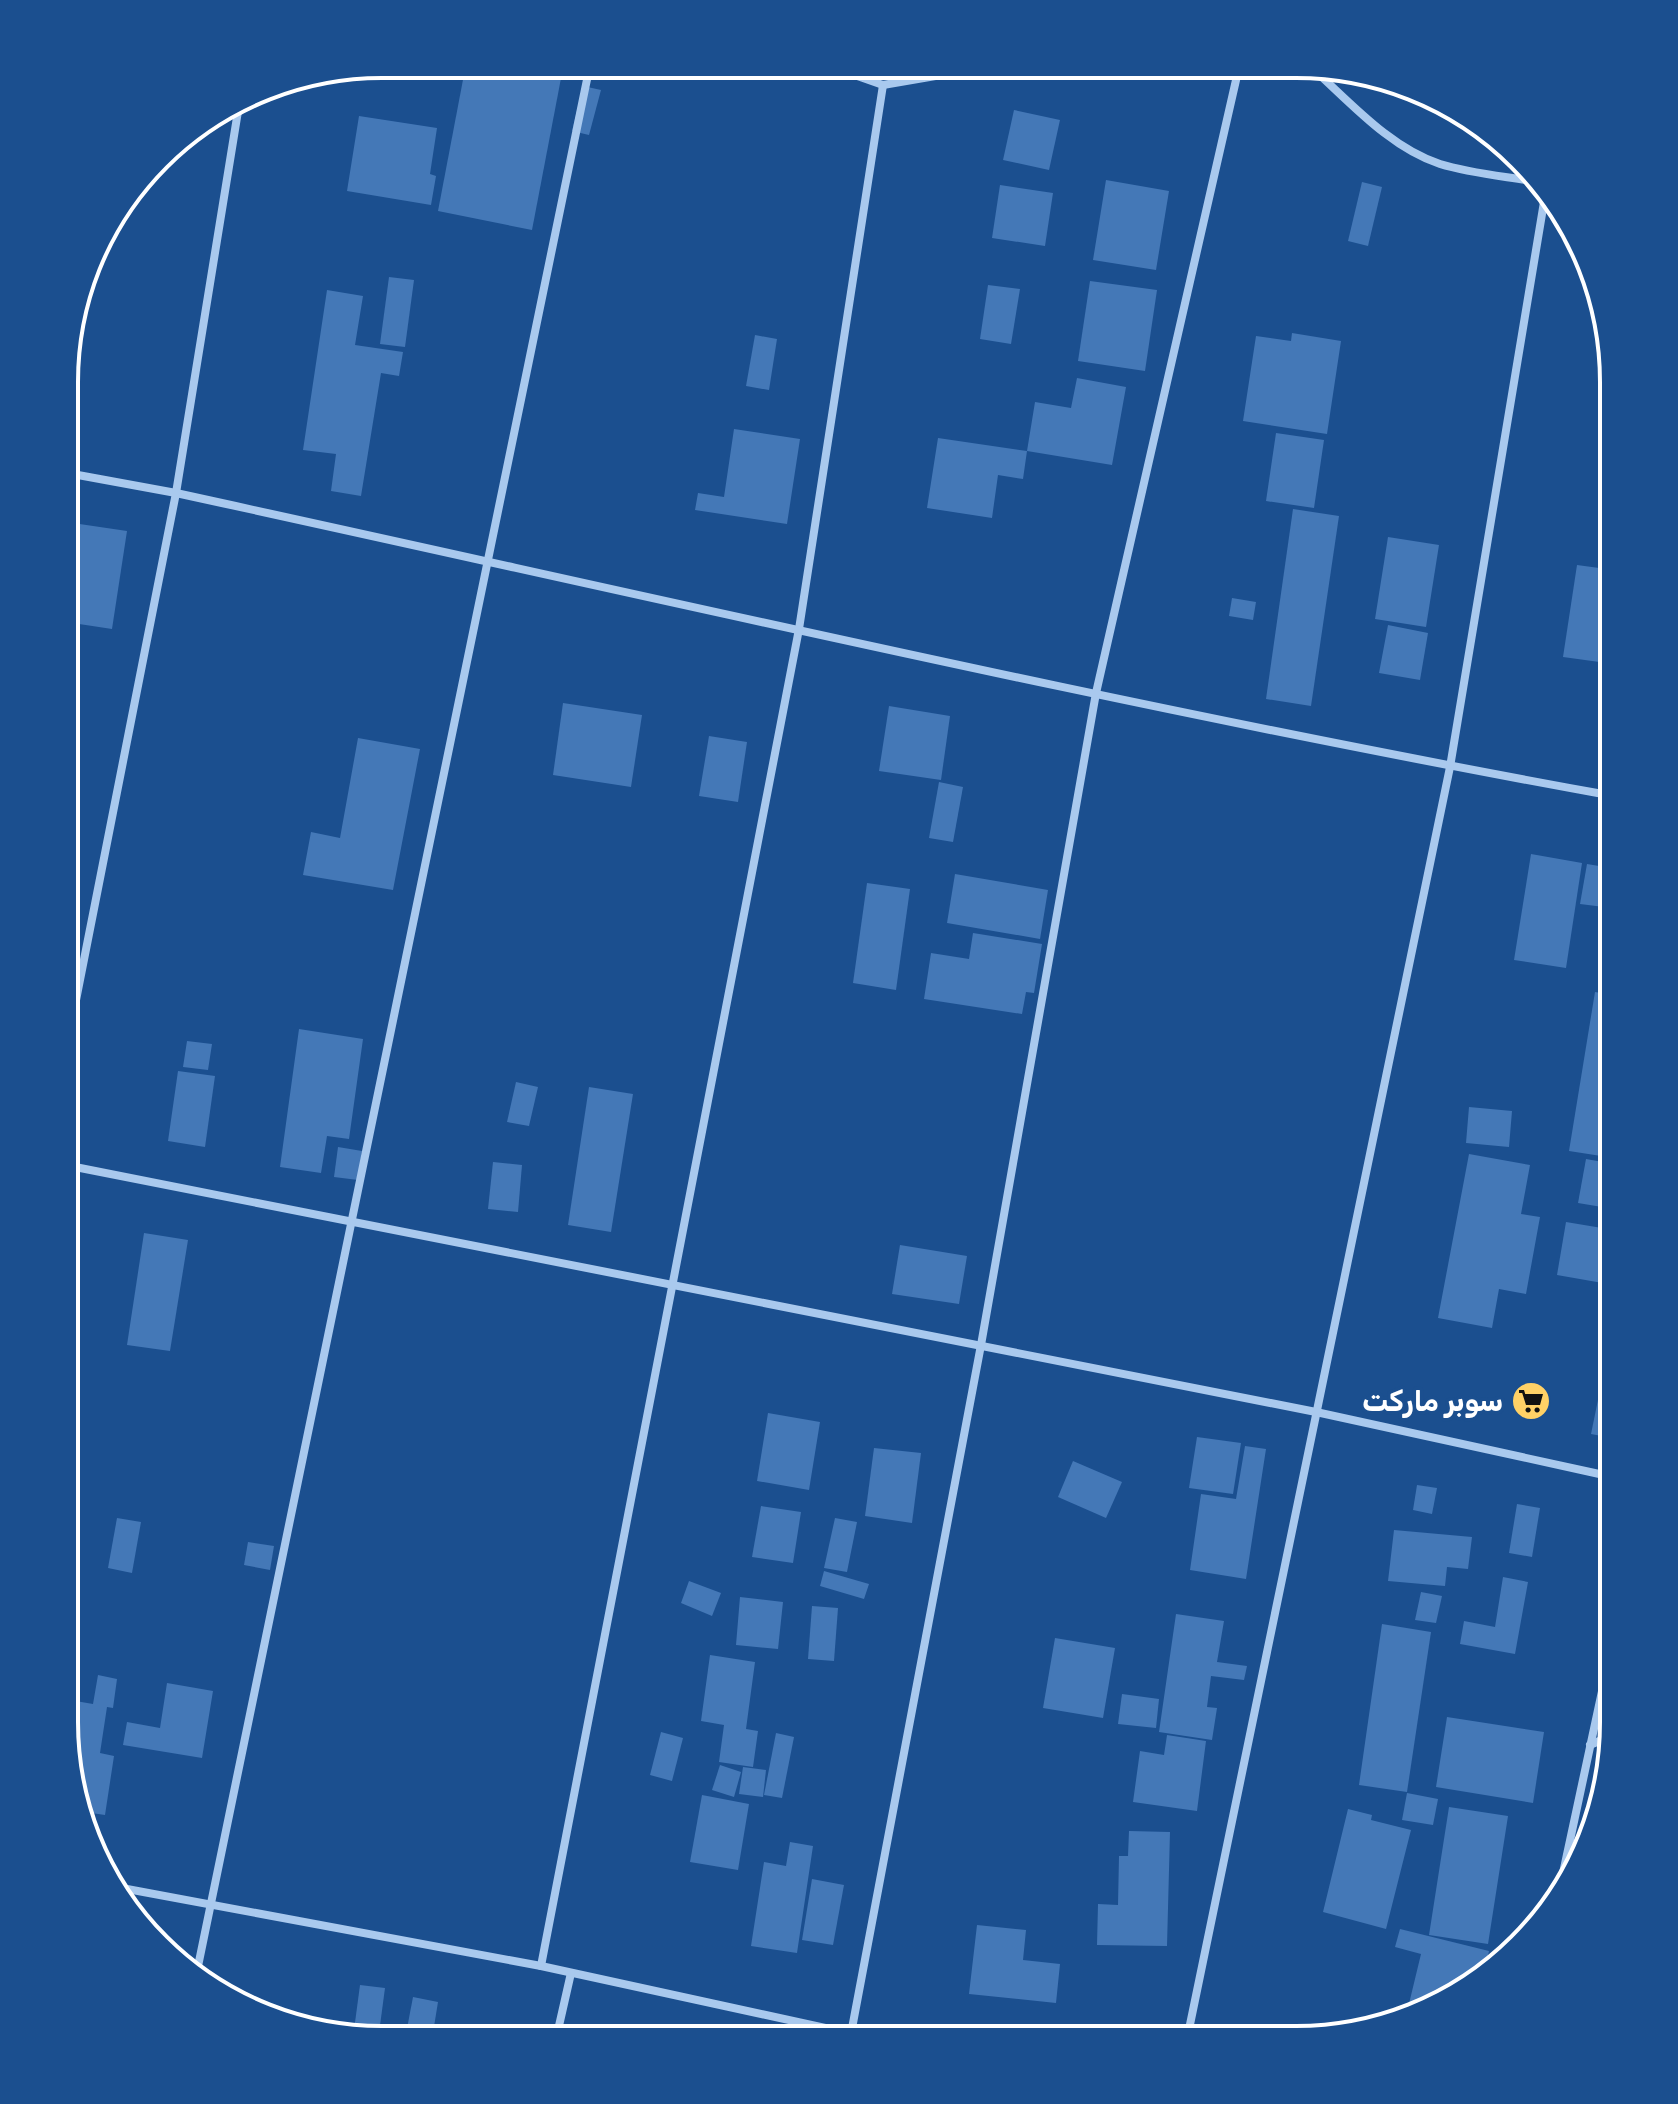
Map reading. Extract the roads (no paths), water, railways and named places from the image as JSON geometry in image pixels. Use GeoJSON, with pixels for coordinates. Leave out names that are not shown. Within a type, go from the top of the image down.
{"type":"FeatureCollection","features":[{"type":"Feature","properties":{"kind":"street"},"geometry":{"type":"LineString","coordinates":[[198,1964],[587,78]]}},
{"type":"Feature","properties":{"kind":"street"},"geometry":{"type":"LineString","coordinates":[[863,78],[883,85],[924,78]]}},
{"type":"Feature","properties":{"kind":"street"},"geometry":{"type":"LineString","coordinates":[[852,2026],[981,1345],[1096,693],[1236,78]]}},
{"type":"Feature","properties":{"kind":"street"},"geometry":{"type":"LineString","coordinates":[[1326,80],[1395,140],[1419,155],[1442,164],[1521,179]]}},
{"type":"Feature","properties":{"kind":"street"},"geometry":{"type":"LineString","coordinates":[[541,1966],[799,629],[883,85]]}},
{"type":"Feature","properties":{"kind":"street"},"geometry":{"type":"LineString","coordinates":[[78,990],[176,493],[237,115]]}},
{"type":"Feature","properties":{"kind":"street"},"geometry":{"type":"LineString","coordinates":[[1190,2026],[1450,767],[1543,206]]}},
{"type":"Feature","properties":{"kind":"street"},"geometry":{"type":"LineString","coordinates":[[78,475],[176,493],[1096,693],[1450,767],[1600,794]]}},
{"type":"Feature","properties":{"kind":"street"},"geometry":{"type":"LineString","coordinates":[[78,1168],[1316,1412],[1600,1474]]}},
{"type":"Feature","properties":{"kind":"street"},"geometry":{"type":"LineString","coordinates":[[1565,1863],[1600,1699]]}},
{"type":"Feature","properties":{"kind":"street"},"geometry":{"type":"LineString","coordinates":[[1590,1745],[1599,1741]]}},
{"type":"Feature","properties":{"kind":"street"},"geometry":{"type":"LineString","coordinates":[[128,1889],[541,1966],[806,2026]]}},
{"type":"Feature","properties":{"kind":"street"},"geometry":{"type":"LineString","coordinates":[[559,2026],[571,1973]]}},
{"type":"Feature","properties":{"kind":"place","name":"سوبر ماركت"},"geometry":{"type":"Point","coordinates":[1531,1401]}}]}
